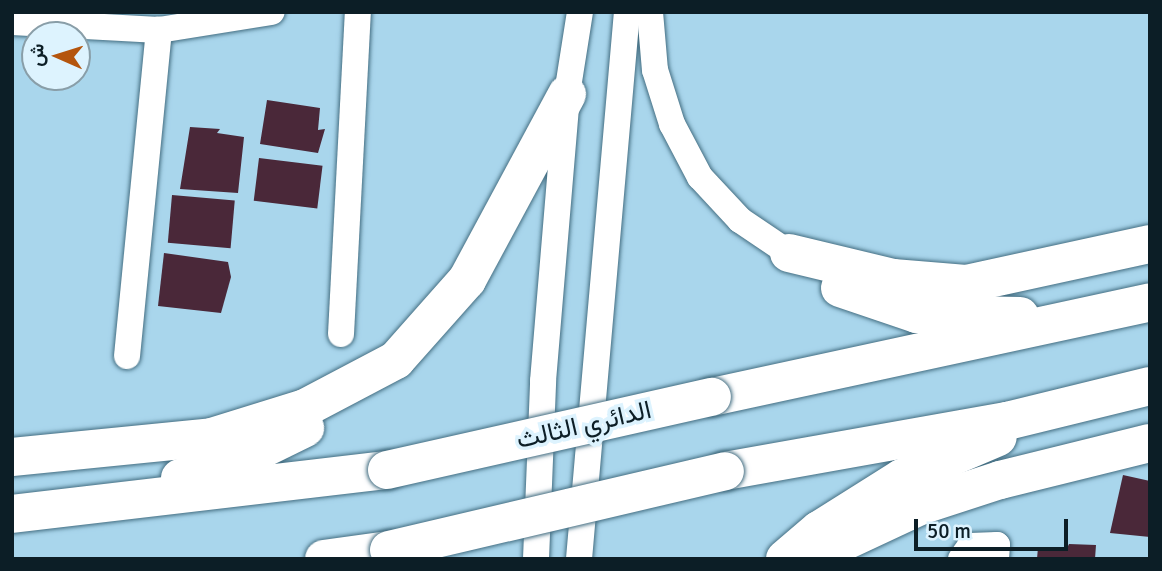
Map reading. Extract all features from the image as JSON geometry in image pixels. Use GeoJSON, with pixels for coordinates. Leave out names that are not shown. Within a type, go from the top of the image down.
{"type":"FeatureCollection","features":[{"type":"Feature","properties":{"kind":"highway"},"geometry":{"type":"LineString","coordinates":[[109,502],[254,453],[322,419],[396,360],[467,280],[567,94]]}},
{"type":"Feature","properties":{"kind":"highway"},"geometry":{"type":"LineString","coordinates":[[789,253],[893,278],[966,284],[1150,244]]}},
{"type":"Feature","properties":{"kind":"highway"},"geometry":{"type":"LineString","coordinates":[[789,253],[845,291],[917,314],[1084,318]]}},
{"type":"Feature","properties":{"kind":"highway","name":"الدائري الثالث"},"geometry":{"type":"LineString","coordinates":[[12,514],[387,470],[1150,302]]}},
{"type":"Feature","properties":{"kind":"highway"},"geometry":{"type":"LineString","coordinates":[[12,457],[212,437],[305,408],[396,360]]}},
{"type":"Feature","properties":{"kind":"highway"},"geometry":{"type":"LineString","coordinates":[[324,559],[389,550],[725,471],[1075,404],[1150,386]]}},
{"type":"Feature","properties":{"kind":"highway"},"geometry":{"type":"LineString","coordinates":[[785,559],[819,530],[902,478],[1075,404]]}},
{"type":"Feature","properties":{"kind":"highway"},"geometry":{"type":"LineString","coordinates":[[821,559],[843,542],[920,506],[1000,480],[1150,443]]}},
{"type":"Feature","properties":{"kind":"street"},"geometry":{"type":"LineString","coordinates":[[12,22],[159,30],[225,23],[272,12]]}},
{"type":"Feature","properties":{"kind":"street"},"geometry":{"type":"LineString","coordinates":[[341,334],[358,12]]}},
{"type":"Feature","properties":{"kind":"street"},"geometry":{"type":"LineString","coordinates":[[536,559],[543,381],[567,94],[580,12]]}},
{"type":"Feature","properties":{"kind":"street"},"geometry":{"type":"LineString","coordinates":[[579,559],[627,12]]}},
{"type":"Feature","properties":{"kind":"street"},"geometry":{"type":"LineString","coordinates":[[650,12],[656,70],[672,124],[700,177],[740,220],[789,253]]}},
{"type":"Feature","properties":{"kind":"street"},"geometry":{"type":"LineString","coordinates":[[127,356],[159,30]]}},
{"type":"Feature","properties":{"kind":"street"},"geometry":{"type":"LineString","coordinates":[[961,559],[970,545],[996,545],[996,559]]}},
{"type":"Feature","properties":{"kind":"building"},"geometry":{"type":"Polygon","coordinates":[[[267,100],[320,108],[318,130],[325,129],[318,153],[260,144],[267,100]]]}},
{"type":"Feature","properties":{"kind":"building"},"geometry":{"type":"Polygon","coordinates":[[[190,127],[220,129],[217,133],[244,137],[238,193],[180,189],[190,127]]]}},
{"type":"Feature","properties":{"kind":"building"},"geometry":{"type":"Polygon","coordinates":[[[259,158],[323,166],[317,208],[254,201],[259,158]]]}},
{"type":"Feature","properties":{"kind":"building"},"geometry":{"type":"Polygon","coordinates":[[[172,195],[235,200],[231,248],[168,243],[172,195]]]}},
{"type":"Feature","properties":{"kind":"building"},"geometry":{"type":"Polygon","coordinates":[[[164,253],[228,262],[231,277],[221,313],[158,306],[164,253]]]}},
{"type":"Feature","properties":{"kind":"building"},"geometry":{"type":"Polygon","coordinates":[[[1123,475],[1150,481],[1150,537],[1110,533],[1123,475]]]}},
{"type":"Feature","properties":{"kind":"building"},"geometry":{"type":"Polygon","coordinates":[[[1069,544],[1096,545],[1095,559],[1037,559],[1038,547],[1067,548],[1069,544]]]}}]}
